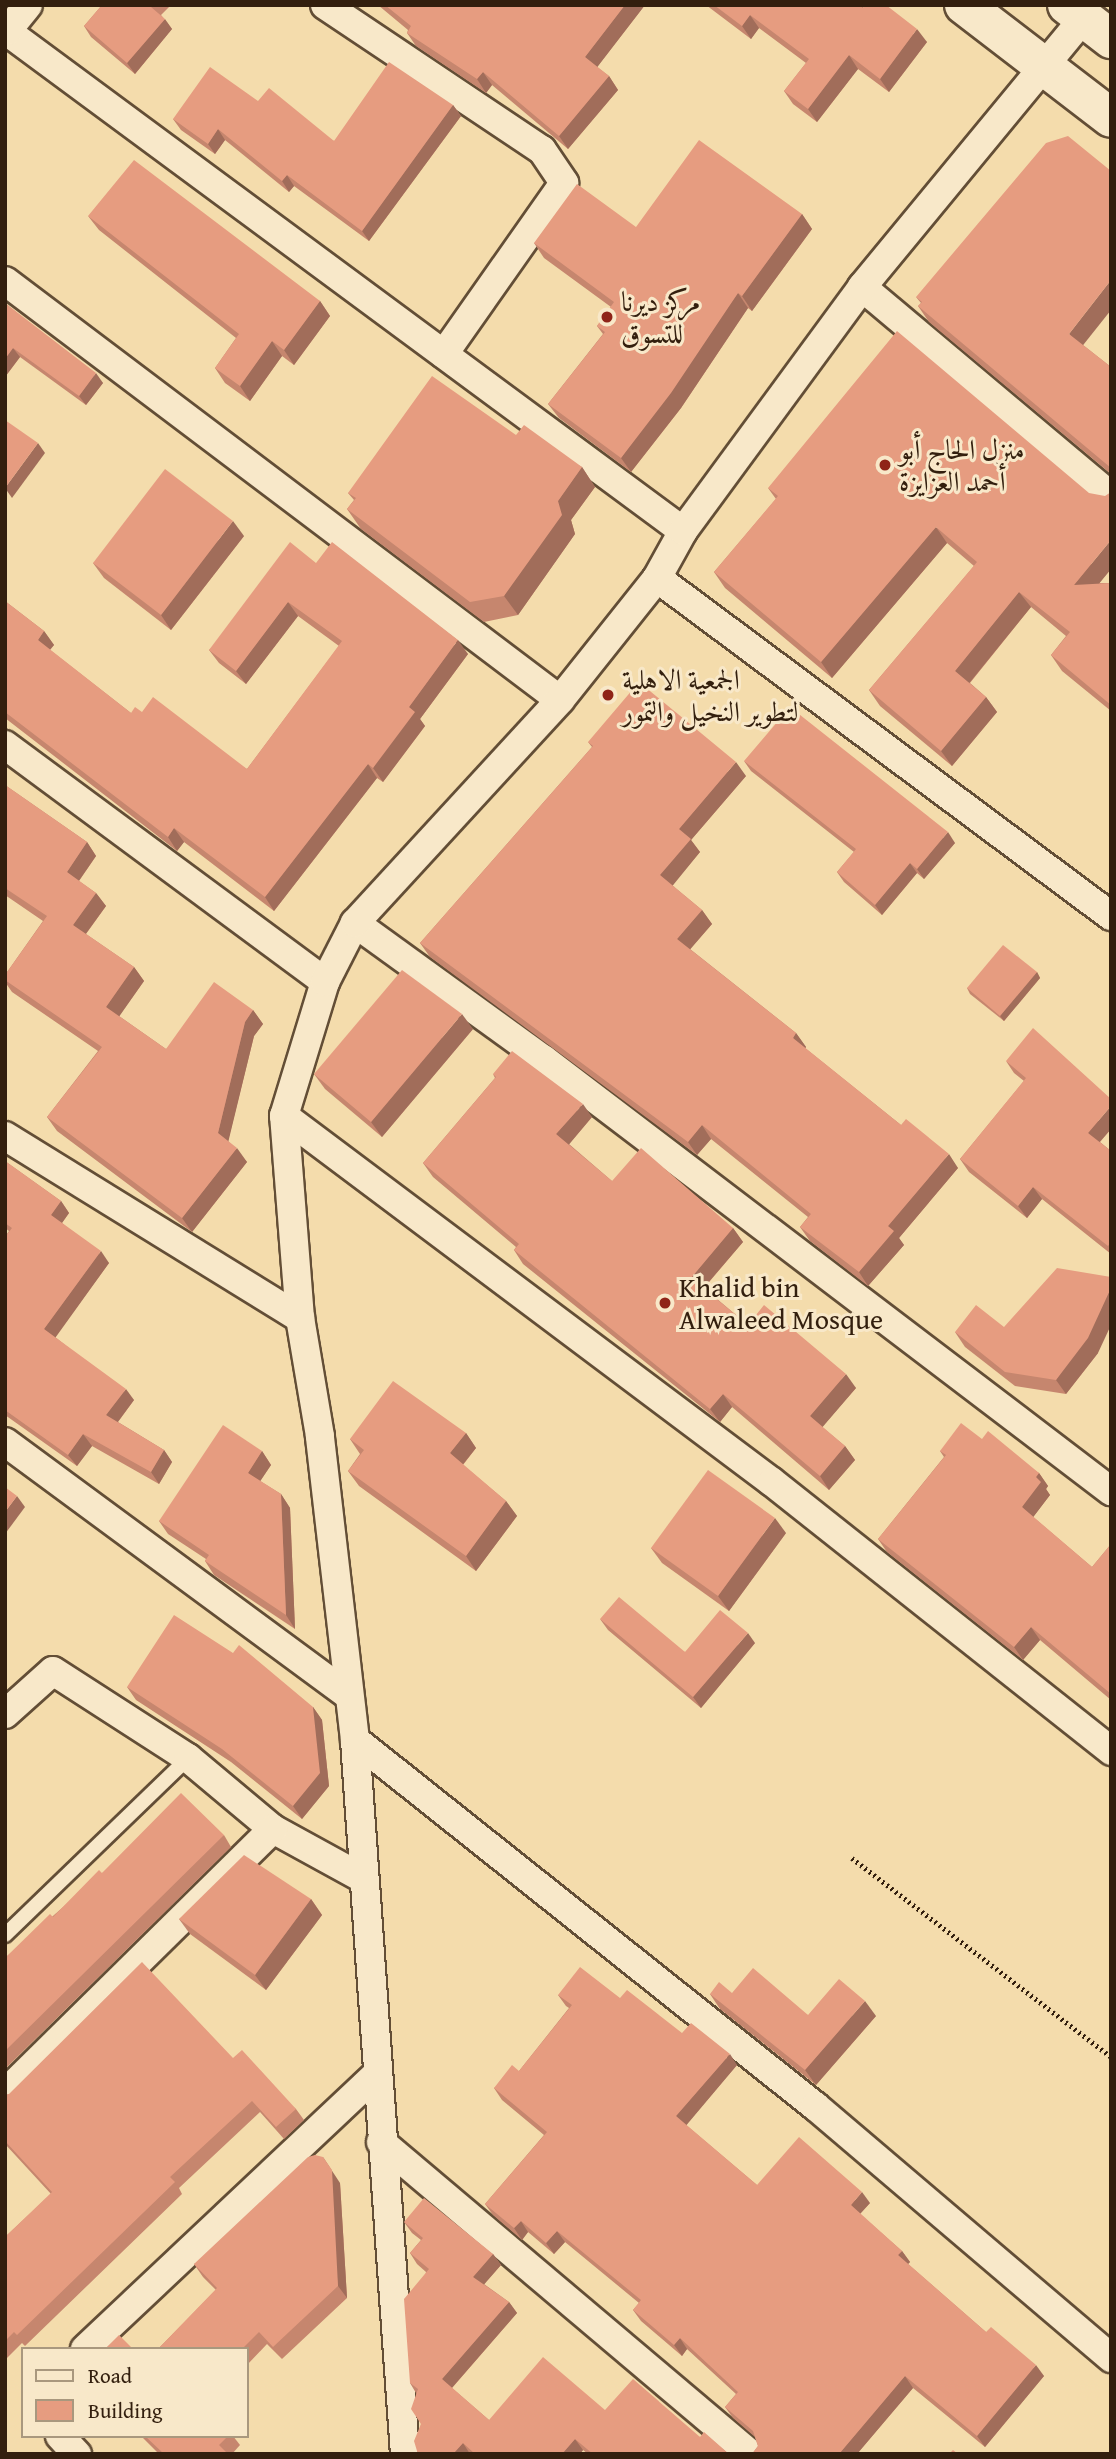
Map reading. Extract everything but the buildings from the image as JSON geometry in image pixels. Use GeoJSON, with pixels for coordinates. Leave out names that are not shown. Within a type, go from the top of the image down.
{"type":"FeatureCollection","features":[{"type":"Feature","properties":{"kind":"main road"},"geometry":{"type":"LineString","coordinates":[[964,5],[1111,118]]}},
{"type":"Feature","properties":{"kind":"street"},"geometry":{"type":"LineString","coordinates":[[28,5],[6,31],[683,531]]}},
{"type":"Feature","properties":{"kind":"street"},"geometry":{"type":"LineString","coordinates":[[324,5],[542,150],[564,183],[444,354]]}},
{"type":"Feature","properties":{"kind":"street"},"geometry":{"type":"LineString","coordinates":[[405,2454],[380,2142],[355,1740],[320,1436],[300,1318],[284,1116],[325,982],[355,923],[560,700],[657,578],[683,531],[862,287],[1087,21]]}},
{"type":"Feature","properties":{"kind":"street"},"geometry":{"type":"LineString","coordinates":[[5,281],[560,700]]}},
{"type":"Feature","properties":{"kind":"street"},"geometry":{"type":"LineString","coordinates":[[862,287],[1111,496]]}},
{"type":"Feature","properties":{"kind":"street"},"geometry":{"type":"LineString","coordinates":[[657,578],[1111,916]]}},
{"type":"Feature","properties":{"kind":"street"},"geometry":{"type":"LineString","coordinates":[[5,745],[325,982]]}},
{"type":"Feature","properties":{"kind":"street"},"geometry":{"type":"LineString","coordinates":[[355,923],[543,1059],[1111,1491]]}},
{"type":"Feature","properties":{"kind":"street"},"geometry":{"type":"LineString","coordinates":[[284,1116],[772,1482],[1111,1751]]}},
{"type":"Feature","properties":{"kind":"street"},"geometry":{"type":"LineString","coordinates":[[5,1136],[300,1318]]}},
{"type":"Feature","properties":{"kind":"street"},"geometry":{"type":"LineString","coordinates":[[5,1442],[348,1695]]}},
{"type":"Feature","properties":{"kind":"street"},"geometry":{"type":"LineString","coordinates":[[5,1714],[53,1671],[188,1758],[273,1829],[364,1879]]}},
{"type":"Feature","properties":{"kind":"street"},"geometry":{"type":"LineString","coordinates":[[355,1740],[815,2106],[1111,2358]]}},
{"type":"Feature","properties":{"kind":"street"},"geometry":{"type":"LineString","coordinates":[[5,2093],[273,1829]]}},
{"type":"Feature","properties":{"kind":"street"},"geometry":{"type":"LineString","coordinates":[[87,2347],[377,2074]]}},
{"type":"Feature","properties":{"kind":"street"},"geometry":{"type":"LineString","coordinates":[[380,2142],[750,2454]]}},
{"type":"Feature","properties":{"kind":"street"},"geometry":{"type":"LineString","coordinates":[[62,2438],[76,2454]]}},
{"type":"Feature","properties":{"kind":"lane"},"geometry":{"type":"LineString","coordinates":[[5,1935],[188,1758]]}},
{"type":"Feature","properties":{"kind":"path"},"geometry":{"type":"LineString","coordinates":[[852,1858],[1111,2057]]}},
{"type":"Feature","properties":{"kind":"place","name":"مركز ديرنا للتسوق"},"geometry":{"type":"Point","coordinates":[607,317]}},
{"type":"Feature","properties":{"kind":"place","name":"منزل الحاج أبو أحمد العزايزة"},"geometry":{"type":"Point","coordinates":[885,465]}},
{"type":"Feature","properties":{"kind":"place","name":"الجمعية الاهلية لتطوير النخيل والتمور"},"geometry":{"type":"Point","coordinates":[608,695]}},
{"type":"Feature","properties":{"kind":"place","name":"Khalid bin Alwaleed Mosque"},"geometry":{"type":"Point","coordinates":[665,1303]}}]}
